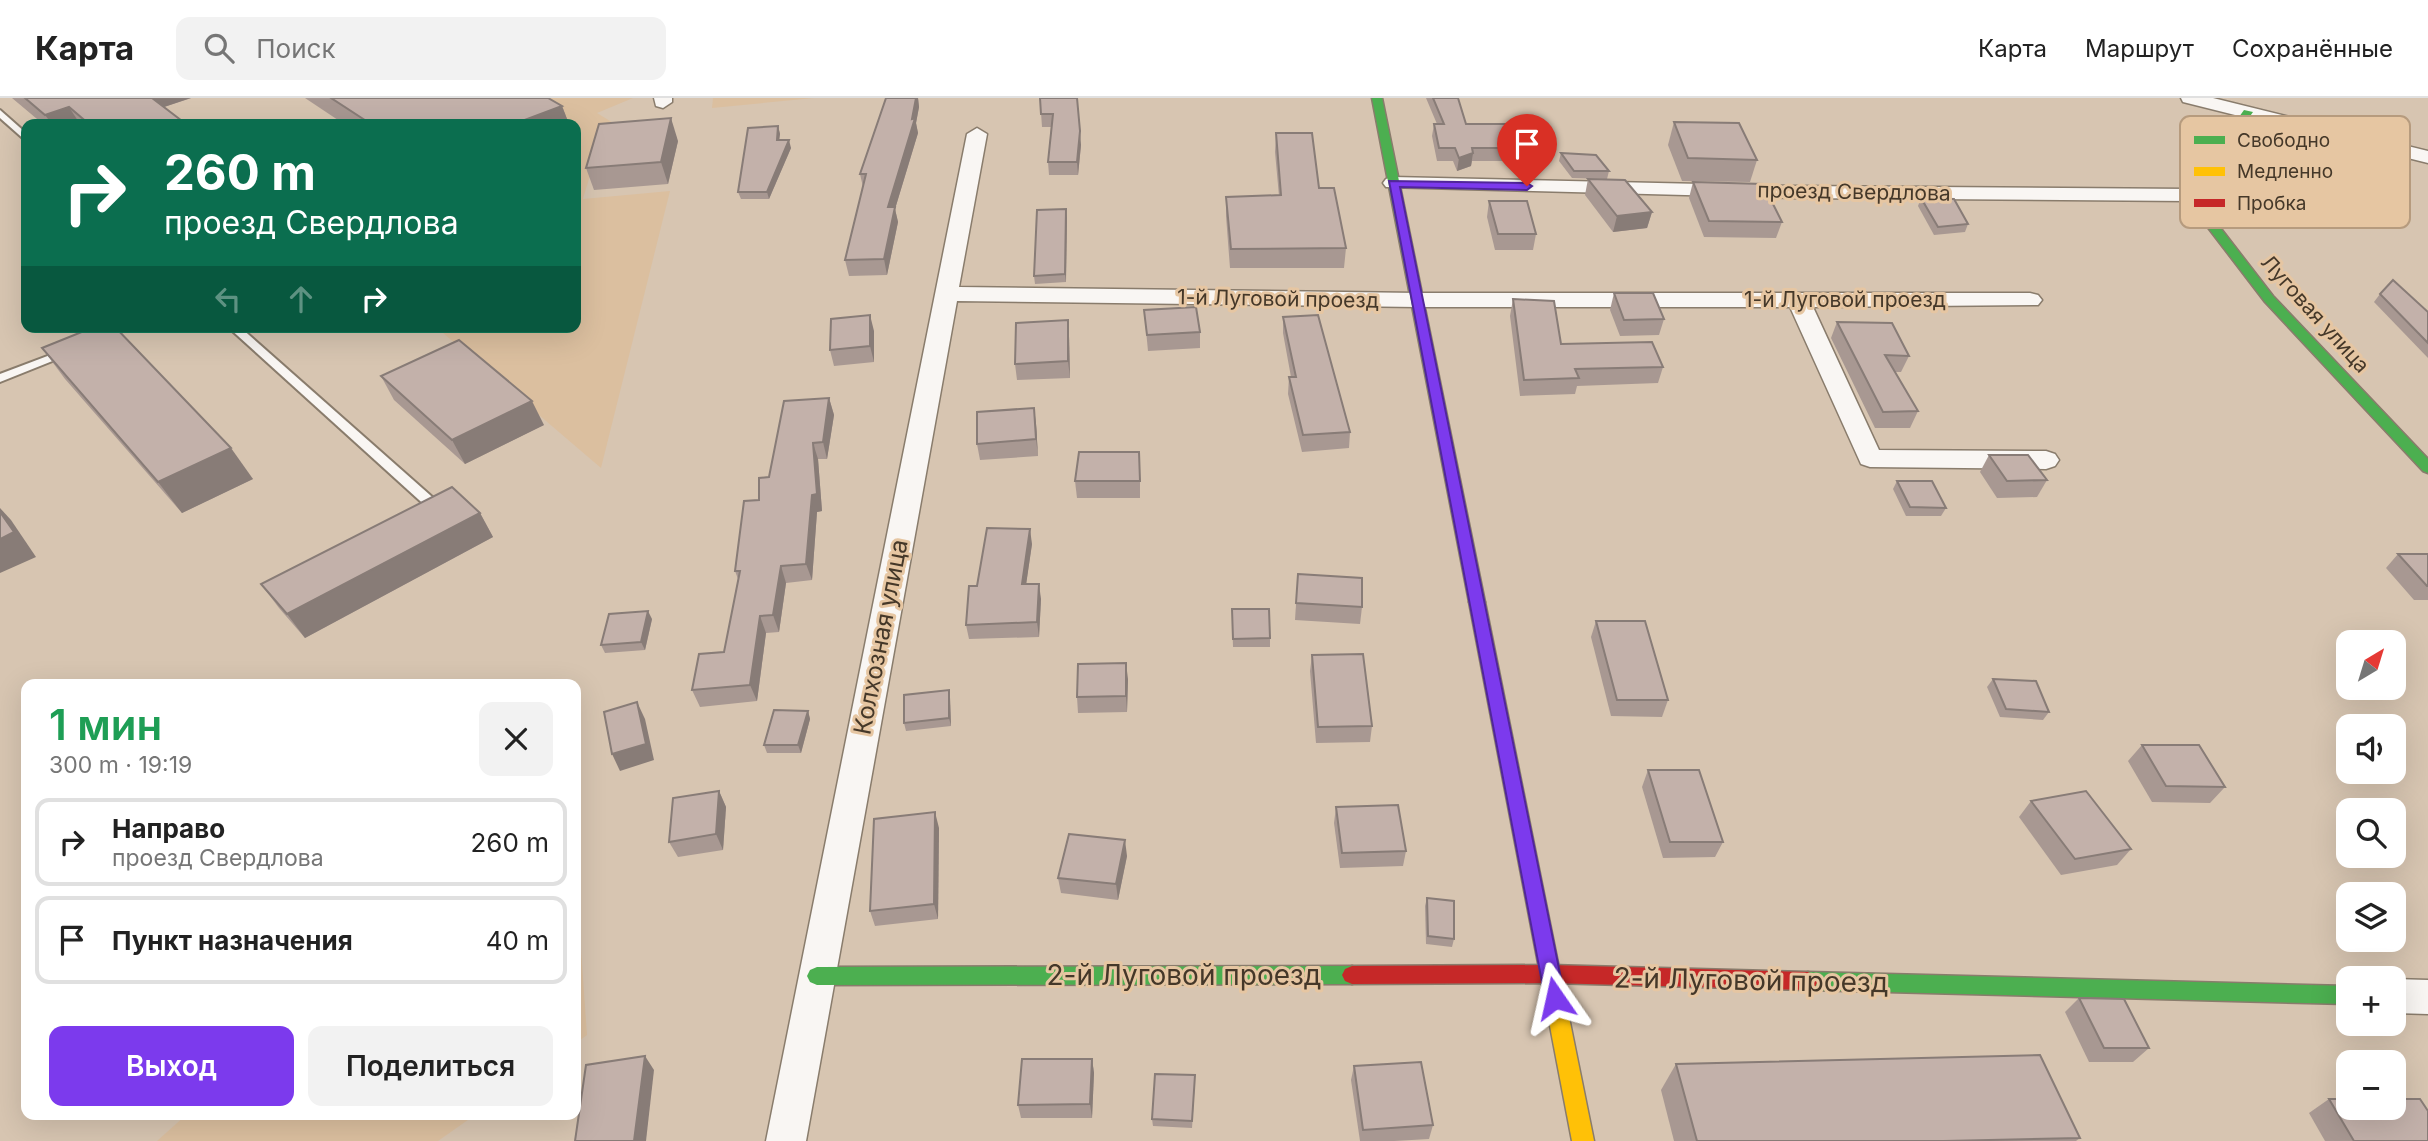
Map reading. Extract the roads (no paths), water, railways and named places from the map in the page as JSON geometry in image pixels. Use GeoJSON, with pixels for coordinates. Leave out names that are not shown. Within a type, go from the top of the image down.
{"type":"FeatureCollection","features":[{"type":"Feature","properties":{"kind":"street"},"geometry":{"type":"LineString","coordinates":[[1377,98],[1583,1141]]}},
{"type":"Feature","properties":{"kind":"street"},"geometry":{"type":"LineString","coordinates":[[2190,98],[2264,116]]}},
{"type":"Feature","properties":{"kind":"street"},"geometry":{"type":"LineString","coordinates":[[2245,116],[2248,112]]}},
{"type":"Feature","properties":{"kind":"street","name":"Колхозная улица"},"geometry":{"type":"LineString","coordinates":[[786,1141],[977,134]]}},
{"type":"Feature","properties":{"kind":"street"},"geometry":{"type":"LineString","coordinates":[[2410,152],[2428,157]]}},
{"type":"Feature","properties":{"kind":"street","name":"проезд Свердлова"},"geometry":{"type":"LineString","coordinates":[[1393,183],[1794,192],[2180,195]]}},
{"type":"Feature","properties":{"kind":"street","name":"Луговая улица"},"geometry":{"type":"LineString","coordinates":[[2214,228],[2269,299],[2428,468]]}},
{"type":"Feature","properties":{"kind":"street","name":"1-й Луговой проезд"},"geometry":{"type":"LineString","coordinates":[[946,295],[1417,300],[2030,300]]}},
{"type":"Feature","properties":{"kind":"street"},"geometry":{"type":"LineString","coordinates":[[1798,300],[1870,458],[2046,460]]}},
{"type":"Feature","properties":{"kind":"street","name":"2-й Луговой проезд"},"geometry":{"type":"LineString","coordinates":[[817,976],[1550,974],[2336,995]]}},
{"type":"Feature","properties":{"kind":"street"},"geometry":{"type":"LineString","coordinates":[[2406,996],[2428,997]]}},
{"type":"Feature","properties":{"kind":"lane"},"geometry":{"type":"LineString","coordinates":[[0,113],[21,133]]}},
{"type":"Feature","properties":{"kind":"lane"},"geometry":{"type":"LineString","coordinates":[[88,343],[111,333]]}},
{"type":"Feature","properties":{"kind":"lane"},"geometry":{"type":"LineString","coordinates":[[240,333],[434,506]]}},
{"type":"Feature","properties":{"kind":"lane"},"geometry":{"type":"LineString","coordinates":[[0,379],[75,348]]}}]}
